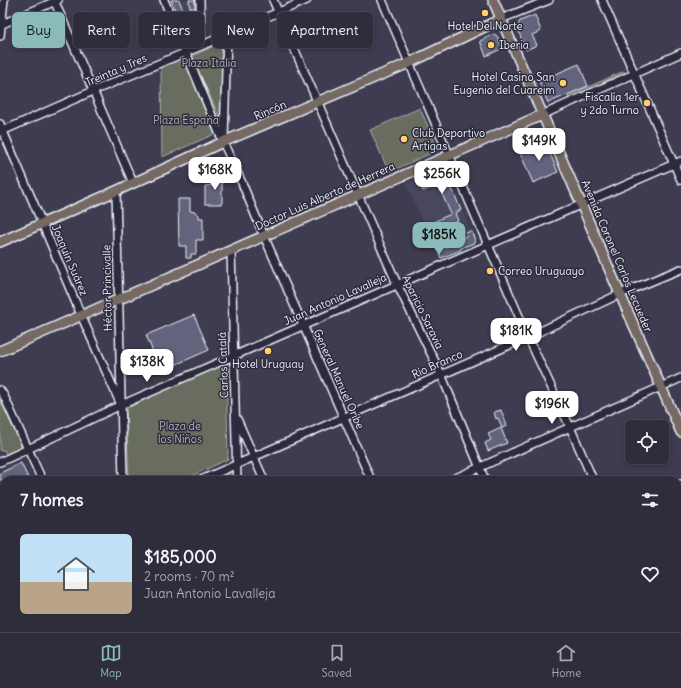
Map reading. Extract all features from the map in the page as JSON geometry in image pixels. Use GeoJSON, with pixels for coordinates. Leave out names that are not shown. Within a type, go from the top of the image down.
{"type":"FeatureCollection","features":[{"type":"Feature","properties":{"kind":"main road","name":"Avenida Coronel Carlos Lecueder"},"geometry":{"type":"LineString","coordinates":[[493,0],[681,432]]}},
{"type":"Feature","properties":{"kind":"main road","name":"Rincón"},"geometry":{"type":"LineString","coordinates":[[0,242],[223,142],[409,63],[501,19]]}},
{"type":"Feature","properties":{"kind":"main road","name":"Doctor Luis Alberto de Herrera"},"geometry":{"type":"LineString","coordinates":[[0,351],[542,115]]}},
{"type":"Feature","properties":{"kind":"street"},"geometry":{"type":"LineString","coordinates":[[0,36],[4,0]]}},
{"type":"Feature","properties":{"kind":"street"},"geometry":{"type":"LineString","coordinates":[[1,24],[56,0],[133,183]]}},
{"type":"Feature","properties":{"kind":"street","name":"General Manuel Oribe"},"geometry":{"type":"LineString","coordinates":[[164,0],[223,142],[369,476]]}},
{"type":"Feature","properties":{"kind":"street"},"geometry":{"type":"LineString","coordinates":[[200,0],[200,12]]}},
{"type":"Feature","properties":{"kind":"street","name":"Aparicio Saravia"},"geometry":{"type":"LineString","coordinates":[[274,0],[278,12]]}},
{"type":"Feature","properties":{"kind":"street","name":"Treinta y Tres"},"geometry":{"type":"LineString","coordinates":[[280,12],[307,0]]}},
{"type":"Feature","properties":{"kind":"street"},"geometry":{"type":"LineString","coordinates":[[382,0],[528,336],[591,476]]}},
{"type":"Feature","properties":{"kind":"street","name":"Rincón"},"geometry":{"type":"LineString","coordinates":[[501,19],[549,0]]}},
{"type":"Feature","properties":{"kind":"street"},"geometry":{"type":"LineString","coordinates":[[602,0],[634,74],[678,162],[681,180]]}},
{"type":"Feature","properties":{"kind":"street","name":"Treinta y Tres"},"geometry":{"type":"LineString","coordinates":[[1,129],[196,48]]}},
{"type":"Feature","properties":{"kind":"street"},"geometry":{"type":"LineString","coordinates":[[223,142],[226,48]]}},
{"type":"Feature","properties":{"kind":"street","name":"Aparicio Saravia"},"geometry":{"type":"LineString","coordinates":[[294,48],[397,284],[441,374],[483,476]]}},
{"type":"Feature","properties":{"kind":"street","name":"Doctor Luis Alberto de Herrera"},"geometry":{"type":"LineString","coordinates":[[542,115],[681,53]]}},
{"type":"Feature","properties":{"kind":"street","name":"Joaquín Suárez"},"geometry":{"type":"LineString","coordinates":[[1,129],[121,405]]}},
{"type":"Feature","properties":{"kind":"street","name":"Juan Antonio Lavalleja"},"geometry":{"type":"LineString","coordinates":[[0,462],[121,405],[678,162]]}},
{"type":"Feature","properties":{"kind":"street","name":"Héctor Princivalle"},"geometry":{"type":"LineString","coordinates":[[116,191],[123,476]]}},
{"type":"Feature","properties":{"kind":"street","name":"Carlos Catalá"},"geometry":{"type":"LineString","coordinates":[[231,250],[237,476]]}},
{"type":"Feature","properties":{"kind":"street","name":"Río Branco"},"geometry":{"type":"LineString","coordinates":[[210,476],[344,418],[620,294],[681,269]]}},
{"type":"Feature","properties":{"kind":"street"},"geometry":{"type":"LineString","coordinates":[[459,476],[681,378]]}},
{"type":"Feature","properties":{"kind":"street"},"geometry":{"type":"LineString","coordinates":[[0,390],[40,476]]}},
{"type":"Feature","properties":{"kind":"street"},"geometry":{"type":"LineString","coordinates":[[235,415],[262,476]]}},
{"type":"Feature","properties":{"kind":"shaded area"},"geometry":{"type":"Polygon","coordinates":[[[171,0],[195,0],[196,12],[175,12],[171,0]]]}},
{"type":"Feature","properties":{"kind":"shaded area"},"geometry":{"type":"Polygon","coordinates":[[[443,167],[475,240],[474,243],[461,248],[461,250],[439,259],[406,184],[443,167]]]}},
{"type":"Feature","properties":{"kind":"shaded area"},"geometry":{"type":"Polygon","coordinates":[[[21,463],[27,476],[0,476],[0,473],[21,463]]]}},
{"type":"Feature","properties":{"kind":"green space","name":"Plaza Italia"},"geometry":{"type":"Polygon","coordinates":[[[212,47],[212,48],[222,48],[221,115],[219,116],[192,56],[212,47]]]}},
{"type":"Feature","properties":{"kind":"green space","name":"Plaza España"},"geometry":{"type":"Polygon","coordinates":[[[184,56],[217,133],[162,157],[161,67],[184,56]]]}},
{"type":"Feature","properties":{"kind":"green space"},"geometry":{"type":"Polygon","coordinates":[[[624,71],[626,75],[620,77],[618,76],[604,82],[603,85],[569,100],[568,96],[624,71]]]}},
{"type":"Feature","properties":{"kind":"green space","name":"Club Deportivo Artigas"},"geometry":{"type":"Polygon","coordinates":[[[420,108],[438,150],[389,172],[370,130],[420,108]]]}},
{"type":"Feature","properties":{"kind":"green space","name":"Plaza de los Niños"},"geometry":{"type":"Polygon","coordinates":[[[226,360],[228,459],[192,476],[129,476],[126,409],[226,360]]]}},
{"type":"Feature","properties":{"kind":"green space"},"geometry":{"type":"Polygon","coordinates":[[[0,400],[21,445],[20,448],[6,454],[4,450],[0,451],[0,400]]]}},
{"type":"Feature","properties":{"kind":"green space"},"geometry":{"type":"Polygon","coordinates":[[[233,472],[233,476],[224,476],[233,472]]]}},
{"type":"Feature","properties":{"kind":"building"},"geometry":{"type":"Polygon","coordinates":[[[171,0],[179,0],[184,12],[176,12],[171,0]]]}},
{"type":"Feature","properties":{"kind":"building"},"geometry":{"type":"Polygon","coordinates":[[[189,0],[195,0],[195,8],[190,8],[189,0]]]}},
{"type":"Feature","properties":{"kind":"building"},"geometry":{"type":"Polygon","coordinates":[[[535,15],[541,31],[532,35],[537,45],[526,50],[517,28],[520,21],[535,15]]]}},
{"type":"Feature","properties":{"kind":"building","name":"Iberia"},"geometry":{"type":"Polygon","coordinates":[[[494,34],[497,36],[503,48],[486,56],[480,41],[494,34]]]}},
{"type":"Feature","properties":{"kind":"building","name":"Hotel Casino San Eugenio del Cuareim"},"geometry":{"type":"Polygon","coordinates":[[[579,64],[588,86],[548,103],[539,81],[579,64]]]}},
{"type":"Feature","properties":{"kind":"building"},"geometry":{"type":"Polygon","coordinates":[[[545,142],[558,172],[533,183],[520,153],[545,142]]]}},
{"type":"Feature","properties":{"kind":"building"},"geometry":{"type":"Polygon","coordinates":[[[443,167],[461,210],[455,213],[458,221],[440,229],[436,229],[433,222],[451,214],[438,185],[423,191],[418,178],[443,167]]]}},
{"type":"Feature","properties":{"kind":"building"},"geometry":{"type":"Polygon","coordinates":[[[213,174],[222,174],[222,204],[205,204],[205,186],[213,185],[213,174]]]}},
{"type":"Feature","properties":{"kind":"building"},"geometry":{"type":"Polygon","coordinates":[[[178,199],[190,199],[190,211],[199,215],[199,218],[203,218],[203,240],[196,240],[196,254],[191,254],[191,258],[186,258],[186,246],[179,246],[178,199]]]}},
{"type":"Feature","properties":{"kind":"building"},"geometry":{"type":"Polygon","coordinates":[[[471,231],[475,240],[474,243],[441,258],[438,250],[457,242],[467,236],[466,233],[471,231]]]}},
{"type":"Feature","properties":{"kind":"building"},"geometry":{"type":"Polygon","coordinates":[[[194,315],[209,350],[161,371],[146,335],[194,315]]]}},
{"type":"Feature","properties":{"kind":"building"},"geometry":{"type":"Polygon","coordinates":[[[501,410],[507,426],[502,428],[498,418],[496,419],[494,412],[501,410]]]}},
{"type":"Feature","properties":{"kind":"building"},"geometry":{"type":"Polygon","coordinates":[[[501,428],[507,443],[488,451],[485,443],[491,440],[488,434],[501,428]]]}},
{"type":"Feature","properties":{"kind":"building"},"geometry":{"type":"Polygon","coordinates":[[[21,463],[27,476],[0,476],[0,473],[21,463]]]}},
{"type":"Feature","properties":{"kind":"place","name":"Hotel Del Norte"},"geometry":{"type":"Point","coordinates":[485,13]}},
{"type":"Feature","properties":{"kind":"place","name":"Iberia"},"geometry":{"type":"Point","coordinates":[491,45]}},
{"type":"Feature","properties":{"kind":"place","name":"Hotel Casino San Eugenio del Cuareim"},"geometry":{"type":"Point","coordinates":[563,83]}},
{"type":"Feature","properties":{"kind":"place","name":"Fiscalía 1er y 2do Turno"},"geometry":{"type":"Point","coordinates":[647,103]}},
{"type":"Feature","properties":{"kind":"place","name":"Club Deportivo Artigas"},"geometry":{"type":"Point","coordinates":[404,139]}},
{"type":"Feature","properties":{"kind":"place","name":"Correo Uruguayo"},"geometry":{"type":"Point","coordinates":[490,271]}},
{"type":"Feature","properties":{"kind":"place","name":"Hotel Uruguay"},"geometry":{"type":"Point","coordinates":[268,351]}}]}
